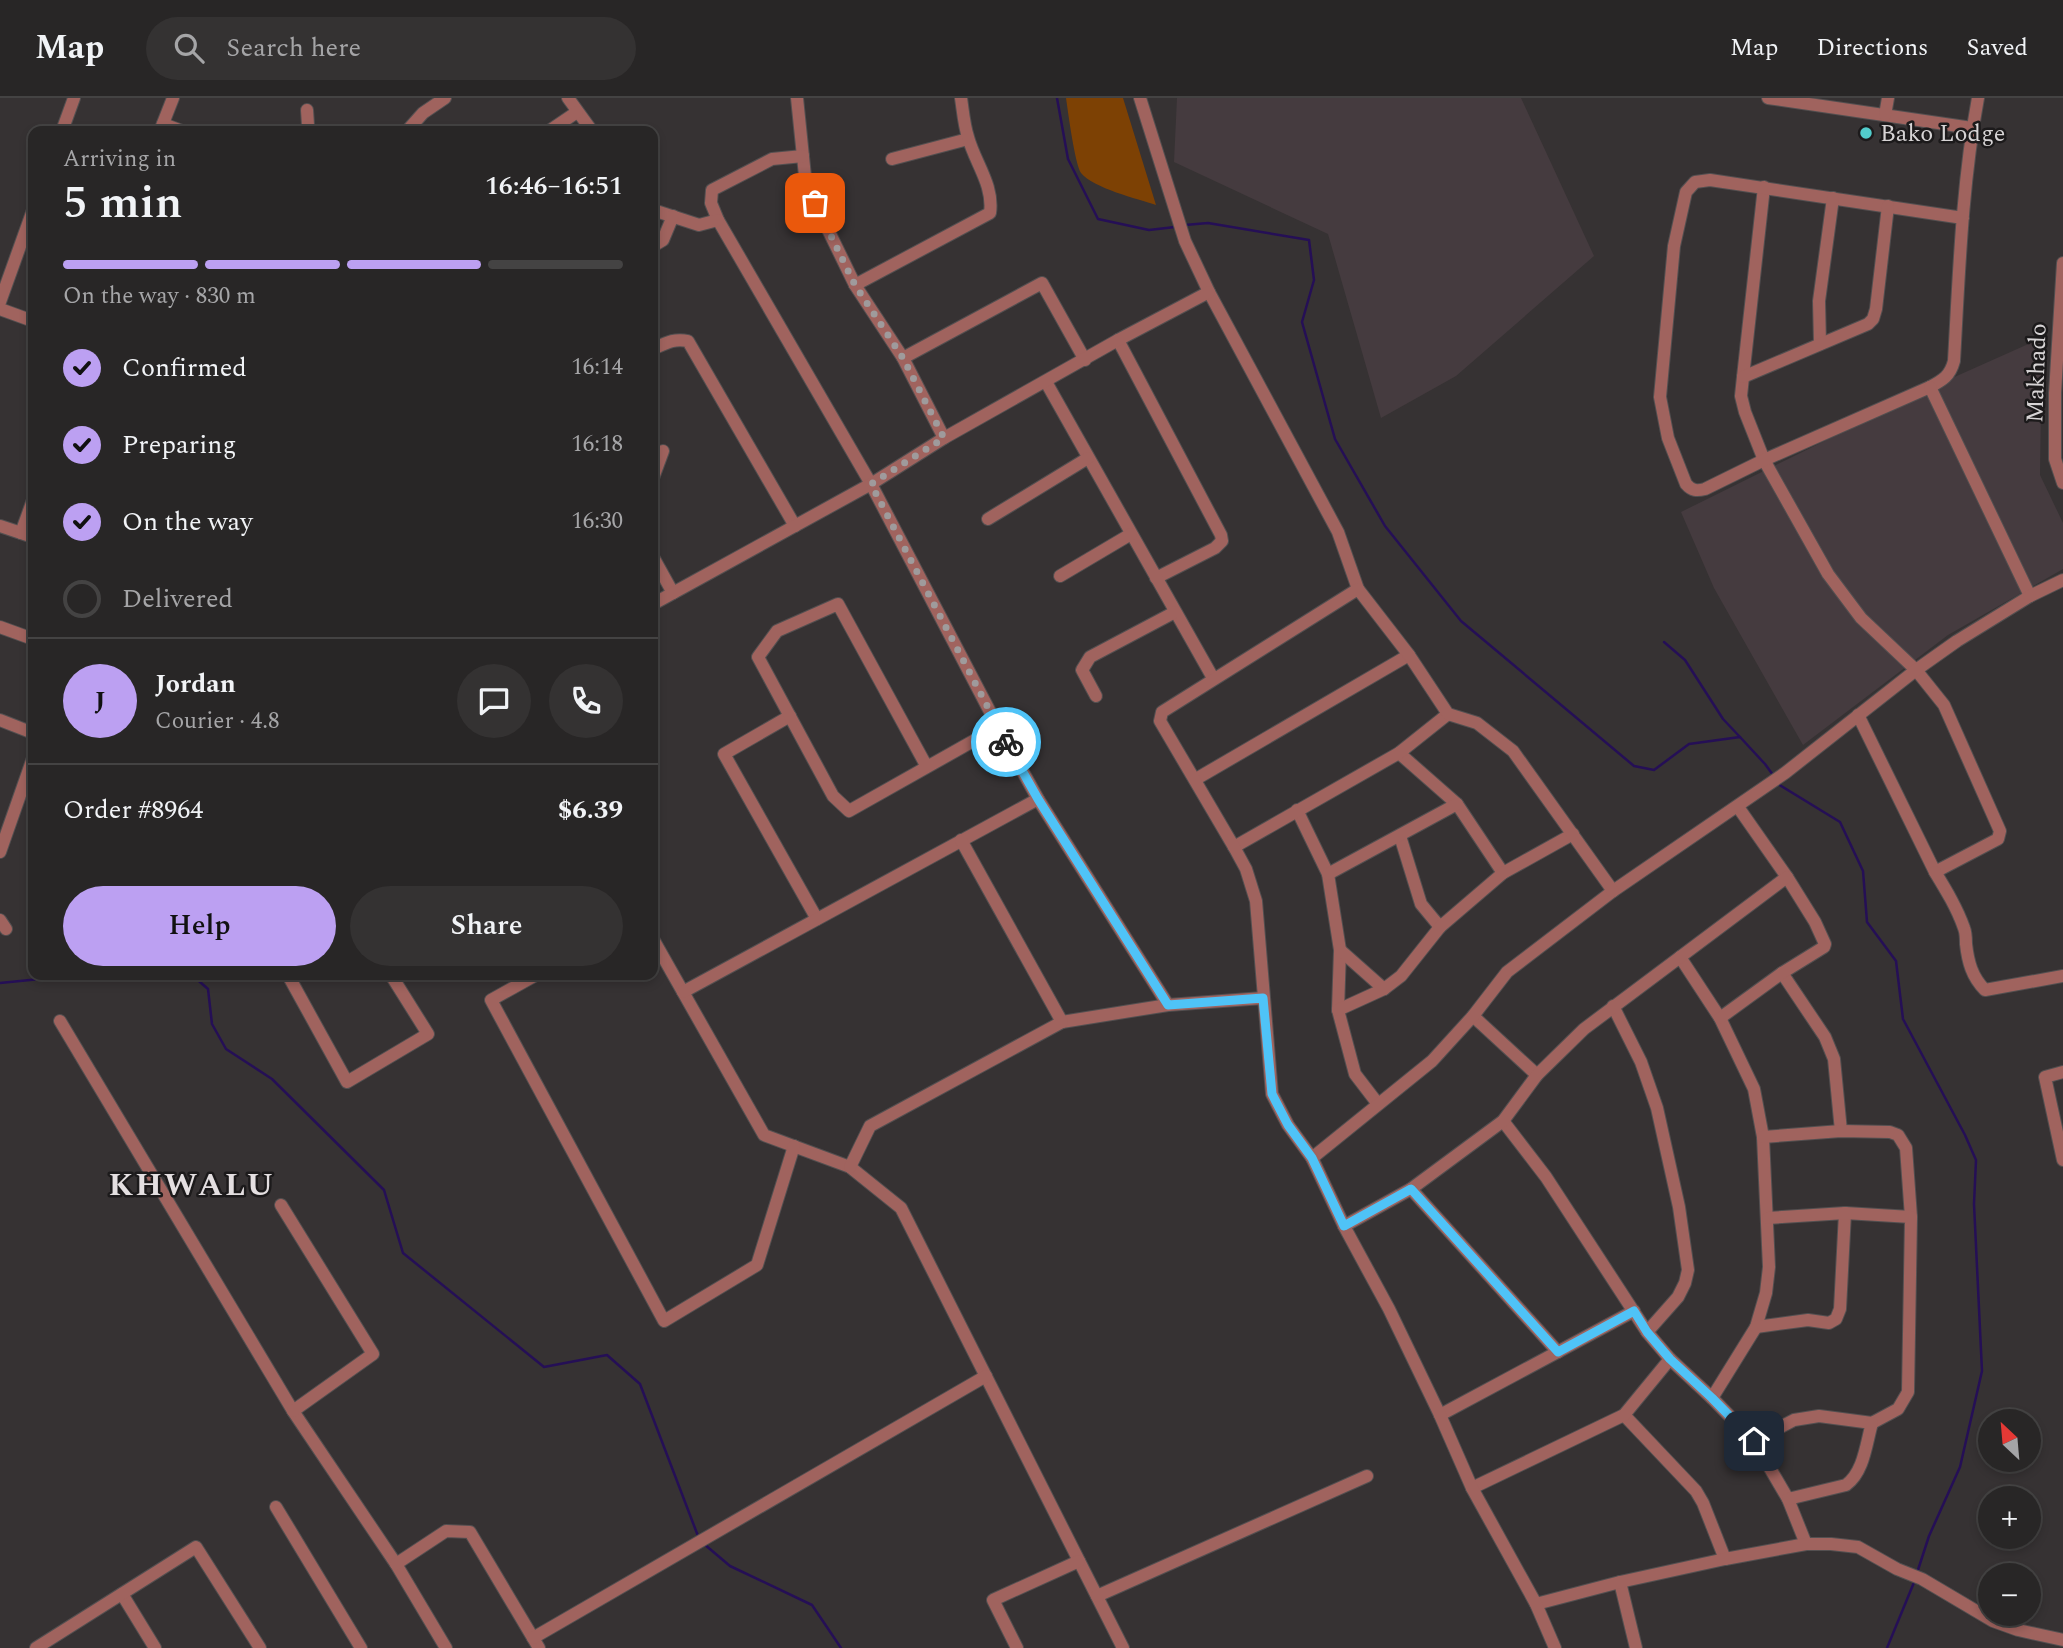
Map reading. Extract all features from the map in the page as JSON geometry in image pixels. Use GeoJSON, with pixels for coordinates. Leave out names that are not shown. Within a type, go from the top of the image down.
{"type":"FeatureCollection","features":[{"type":"Feature","properties":{"kind":"street"},"geometry":{"type":"LineString","coordinates":[[64,126],[74,98]]}},
{"type":"Feature","properties":{"kind":"street"},"geometry":{"type":"LineString","coordinates":[[162,126],[173,98]]}},
{"type":"Feature","properties":{"kind":"street"},"geometry":{"type":"LineString","coordinates":[[411,126],[423,113],[445,98]]}},
{"type":"Feature","properties":{"kind":"street"},"geometry":{"type":"LineString","coordinates":[[568,98],[589,126]]}},
{"type":"Feature","properties":{"kind":"street"},"geometry":{"type":"LineString","coordinates":[[797,98],[805,176],[815,203],[855,285],[903,358],[944,438]]}},
{"type":"Feature","properties":{"kind":"street"},"geometry":{"type":"LineString","coordinates":[[855,285],[990,213],[992,201],[968,139],[961,98]]}},
{"type":"Feature","properties":{"kind":"street"},"geometry":{"type":"LineString","coordinates":[[1140,98],[1185,241],[1209,292],[1338,531],[1359,589],[1409,655],[1448,714],[1477,723],[1513,751],[1613,891]]}},
{"type":"Feature","properties":{"kind":"street"},"geometry":{"type":"LineString","coordinates":[[1768,98],[1972,128]]}},
{"type":"Feature","properties":{"kind":"street"},"geometry":{"type":"LineString","coordinates":[[1885,115],[1888,98]]}},
{"type":"Feature","properties":{"kind":"street"},"geometry":{"type":"LineString","coordinates":[[1963,218],[1763,187],[1710,180],[1695,182],[1686,192],[1674,246],[1660,397],[1668,438],[1689,488],[1696,491],[1705,489],[1930,387],[1951,373],[1963,218],[1972,128],[1978,98]]}},
{"type":"Feature","properties":{"kind":"street"},"geometry":{"type":"LineString","coordinates":[[307,110],[308,126]]}},
{"type":"Feature","properties":{"kind":"street"},"geometry":{"type":"LineString","coordinates":[[556,126],[577,111]]}},
{"type":"Feature","properties":{"kind":"street"},"geometry":{"type":"LineString","coordinates":[[892,159],[968,139]]}},
{"type":"Feature","properties":{"kind":"street"},"geometry":{"type":"LineString","coordinates":[[803,156],[772,159],[712,190],[711,202],[718,220],[871,484],[1038,799],[1168,1005]]}},
{"type":"Feature","properties":{"kind":"street"},"geometry":{"type":"LineString","coordinates":[[1763,187],[1741,396],[1745,412],[1764,460],[1834,585],[1861,618],[1916,670],[1944,705],[2000,831],[1996,841],[1935,872]]}},
{"type":"Feature","properties":{"kind":"street"},"geometry":{"type":"LineString","coordinates":[[1820,344],[1819,301],[1833,198]]}},
{"type":"Feature","properties":{"kind":"street"},"geometry":{"type":"LineString","coordinates":[[1743,377],[1868,324],[1873,319],[1888,206]]}},
{"type":"Feature","properties":{"kind":"street"},"geometry":{"type":"LineString","coordinates":[[658,212],[699,225],[718,220]]}},
{"type":"Feature","properties":{"kind":"street"},"geometry":{"type":"LineString","coordinates":[[658,243],[663,240],[673,216]]}},
{"type":"Feature","properties":{"kind":"street"},"geometry":{"type":"LineString","coordinates":[[0,302],[28,224]]}},
{"type":"Feature","properties":{"kind":"street"},"geometry":{"type":"LineString","coordinates":[[0,262],[13,267]]}},
{"type":"Feature","properties":{"kind":"street","name":"Makhado"},"geometry":{"type":"LineString","coordinates":[[2063,263],[2055,393],[2055,459],[2063,484]]}},
{"type":"Feature","properties":{"kind":"street"},"geometry":{"type":"LineString","coordinates":[[903,358],[1042,283],[1085,360]]}},
{"type":"Feature","properties":{"kind":"street"},"geometry":{"type":"LineString","coordinates":[[658,601],[871,484],[944,438],[1118,340],[1209,292]]}},
{"type":"Feature","properties":{"kind":"street"},"geometry":{"type":"LineString","coordinates":[[0,309],[28,319]]}},
{"type":"Feature","properties":{"kind":"street"},"geometry":{"type":"LineString","coordinates":[[658,346],[670,340],[688,341],[795,526]]}},
{"type":"Feature","properties":{"kind":"street"},"geometry":{"type":"LineString","coordinates":[[1118,340],[1222,541],[1215,548],[1156,578]]}},
{"type":"Feature","properties":{"kind":"street"},"geometry":{"type":"LineString","coordinates":[[1045,382],[1213,678]]}},
{"type":"Feature","properties":{"kind":"street"},"geometry":{"type":"LineString","coordinates":[[1930,387],[2030,596]]}},
{"type":"Feature","properties":{"kind":"street"},"geometry":{"type":"LineString","coordinates":[[658,464],[663,451]]}},
{"type":"Feature","properties":{"kind":"street"},"geometry":{"type":"LineString","coordinates":[[988,519],[1088,458]]}},
{"type":"Feature","properties":{"kind":"street"},"geometry":{"type":"LineString","coordinates":[[0,526],[27,535]]}},
{"type":"Feature","properties":{"kind":"street"},"geometry":{"type":"LineString","coordinates":[[1060,576],[1131,534]]}},
{"type":"Feature","properties":{"kind":"street"},"geometry":{"type":"LineString","coordinates":[[658,566],[673,593]]}},
{"type":"Feature","properties":{"kind":"street"},"geometry":{"type":"LineString","coordinates":[[1312,1158],[1432,1061],[1473,1016],[1507,972],[1613,891],[1785,773],[1957,641],[2030,596],[2063,580]]}},
{"type":"Feature","properties":{"kind":"street"},"geometry":{"type":"LineString","coordinates":[[1359,589],[1213,678],[1168,707],[1160,717],[1163,727],[1196,779],[1246,869],[1256,901],[1272,1094],[1288,1125],[1312,1158],[1344,1226],[1389,1309],[1472,1488],[1536,1604],[1555,1648]]}},
{"type":"Feature","properties":{"kind":"street"},"geometry":{"type":"LineString","coordinates":[[927,767],[838,604],[777,631],[758,657],[833,796],[849,811],[998,727]]}},
{"type":"Feature","properties":{"kind":"street"},"geometry":{"type":"LineString","coordinates":[[1096,696],[1082,670],[1090,657],[1175,612]]}},
{"type":"Feature","properties":{"kind":"street"},"geometry":{"type":"LineString","coordinates":[[0,627],[28,637]]}},
{"type":"Feature","properties":{"kind":"street"},"geometry":{"type":"LineString","coordinates":[[1196,779],[1409,655]]}},
{"type":"Feature","properties":{"kind":"street"},"geometry":{"type":"LineString","coordinates":[[1234,847],[1399,752],[1448,714]]}},
{"type":"Feature","properties":{"kind":"street"},"geometry":{"type":"LineString","coordinates":[[1858,715],[1961,919],[1966,931],[1971,970],[1976,981],[1985,990],[2063,976]]}},
{"type":"Feature","properties":{"kind":"street"},"geometry":{"type":"LineString","coordinates":[[790,716],[723,754],[817,919]]}},
{"type":"Feature","properties":{"kind":"street"},"geometry":{"type":"LineString","coordinates":[[0,720],[28,731]]}},
{"type":"Feature","properties":{"kind":"street"},"geometry":{"type":"LineString","coordinates":[[1399,752],[1457,804],[1503,873]]}},
{"type":"Feature","properties":{"kind":"street"},"geometry":{"type":"LineString","coordinates":[[0,852],[28,772]]}},
{"type":"Feature","properties":{"kind":"street"},"geometry":{"type":"LineString","coordinates":[[683,992],[1038,799]]}},
{"type":"Feature","properties":{"kind":"street"},"geometry":{"type":"LineString","coordinates":[[1328,874],[1457,804]]}},
{"type":"Feature","properties":{"kind":"street"},"geometry":{"type":"LineString","coordinates":[[1720,1018],[1825,944],[1815,922],[1787,877],[1738,807]]}},
{"type":"Feature","properties":{"kind":"street"},"geometry":{"type":"LineString","coordinates":[[1297,810],[1328,874],[1340,950],[1338,1010],[1355,1074],[1378,1104]]}},
{"type":"Feature","properties":{"kind":"street"},"geometry":{"type":"LineString","coordinates":[[1338,1010],[1384,989],[1401,976],[1440,927],[1503,873],[1573,834]]}},
{"type":"Feature","properties":{"kind":"street"},"geometry":{"type":"LineString","coordinates":[[1400,836],[1421,904],[1440,927]]}},
{"type":"Feature","properties":{"kind":"street"},"geometry":{"type":"LineString","coordinates":[[961,841],[1062,1022]]}},
{"type":"Feature","properties":{"kind":"street"},"geometry":{"type":"LineString","coordinates":[[1344,1226],[1411,1189],[1503,1121],[1537,1074],[1584,1029],[1787,877]]}},
{"type":"Feature","properties":{"kind":"street"},"geometry":{"type":"LineString","coordinates":[[658,948],[764,1135],[850,1167],[901,1209],[1123,1648]]}},
{"type":"Feature","properties":{"kind":"street"},"geometry":{"type":"LineString","coordinates":[[1340,950],[1384,989]]}},
{"type":"Feature","properties":{"kind":"street"},"geometry":{"type":"LineString","coordinates":[[1680,957],[1720,1018],[1754,1089],[1763,1137],[1769,1267],[1766,1293],[1756,1327],[1712,1398]]}},
{"type":"Feature","properties":{"kind":"street"},"geometry":{"type":"LineString","coordinates":[[1782,973],[1825,1037],[1834,1059],[1841,1131]]}},
{"type":"Feature","properties":{"kind":"street"},"geometry":{"type":"LineString","coordinates":[[291,980],[347,1082],[428,1034],[394,980]]}},
{"type":"Feature","properties":{"kind":"street"},"geometry":{"type":"LineString","coordinates":[[527,980],[491,1000],[664,1321],[757,1265],[794,1146]]}},
{"type":"Feature","properties":{"kind":"street"},"geometry":{"type":"LineString","coordinates":[[850,1167],[870,1126],[1062,1022],[1168,1005],[1263,998]]}},
{"type":"Feature","properties":{"kind":"street"},"geometry":{"type":"LineString","coordinates":[[1613,1006],[1640,1062],[1657,1108],[1679,1207],[1688,1270],[1678,1297],[1647,1332]]}},
{"type":"Feature","properties":{"kind":"street"},"geometry":{"type":"LineString","coordinates":[[1473,1016],[1537,1074]]}},
{"type":"Feature","properties":{"kind":"street"},"geometry":{"type":"LineString","coordinates":[[60,1021],[293,1411],[396,1564],[446,1648]]}},
{"type":"Feature","properties":{"kind":"street"},"geometry":{"type":"LineString","coordinates":[[2063,1072],[2045,1077],[2063,1160]]}},
{"type":"Feature","properties":{"kind":"street"},"geometry":{"type":"LineString","coordinates":[[1503,1121],[1546,1177],[1647,1332],[1670,1359],[1754,1441],[1788,1499],[1806,1544]]}},
{"type":"Feature","properties":{"kind":"street"},"geometry":{"type":"LineString","coordinates":[[1754,1441],[1794,1420],[1819,1416],[1872,1423],[1898,1409],[1908,1392],[1911,1217],[1906,1148],[1903,1140],[1890,1132],[1841,1131],[1763,1137]]}},
{"type":"Feature","properties":{"kind":"street"},"geometry":{"type":"LineString","coordinates":[[1411,1189],[1558,1352]]}},
{"type":"Feature","properties":{"kind":"street"},"geometry":{"type":"LineString","coordinates":[[281,1205],[373,1354],[293,1411]]}},
{"type":"Feature","properties":{"kind":"street"},"geometry":{"type":"LineString","coordinates":[[1768,1217],[1844,1213],[1911,1217]]}},
{"type":"Feature","properties":{"kind":"street"},"geometry":{"type":"LineString","coordinates":[[1756,1327],[1808,1320],[1829,1323],[1836,1319],[1840,1309],[1844,1213]]}},
{"type":"Feature","properties":{"kind":"street"},"geometry":{"type":"LineString","coordinates":[[1440,1415],[1634,1311]]}},
{"type":"Feature","properties":{"kind":"street"},"geometry":{"type":"LineString","coordinates":[[1472,1488],[1624,1415],[1670,1359]]}},
{"type":"Feature","properties":{"kind":"street"},"geometry":{"type":"LineString","coordinates":[[396,1564],[446,1531],[470,1532],[536,1643],[986,1376]]}},
{"type":"Feature","properties":{"kind":"street"},"geometry":{"type":"LineString","coordinates":[[1624,1415],[1700,1497],[1724,1559]]}},
{"type":"Feature","properties":{"kind":"street"},"geometry":{"type":"LineString","coordinates":[[1788,1499],[1853,1481],[1858,1473],[1872,1423]]}},
{"type":"Feature","properties":{"kind":"street"},"geometry":{"type":"LineString","coordinates":[[1097,1596],[1367,1476]]}},
{"type":"Feature","properties":{"kind":"street"},"geometry":{"type":"LineString","coordinates":[[276,1507],[361,1648]]}},
{"type":"Feature","properties":{"kind":"street"},"geometry":{"type":"LineString","coordinates":[[1536,1604],[1724,1559],[1806,1544],[1831,1544],[1858,1547],[1897,1569],[1922,1579],[1993,1621],[2018,1630],[2063,1640]]}},
{"type":"Feature","properties":{"kind":"street"},"geometry":{"type":"LineString","coordinates":[[43,1646],[196,1547],[260,1648]]}},
{"type":"Feature","properties":{"kind":"street"},"geometry":{"type":"LineString","coordinates":[[1017,1648],[993,1600],[1079,1561]]}},
{"type":"Feature","properties":{"kind":"street"},"geometry":{"type":"LineString","coordinates":[[1619,1582],[1636,1648]]}},
{"type":"Feature","properties":{"kind":"street"},"geometry":{"type":"LineString","coordinates":[[122,1594],[155,1648]]}},
{"type":"Feature","properties":{"kind":"shaded area"},"geometry":{"type":"Polygon","coordinates":[[[1066,98],[1123,98],[1156,205],[1105,188],[1081,173],[1074,149],[1066,98]]]}},
{"type":"Feature","properties":{"kind":"shaded area"},"geometry":{"type":"Polygon","coordinates":[[[1177,98],[1521,98],[1594,256],[1456,376],[1381,418],[1328,234],[1174,162],[1177,98]]]}},
{"type":"Feature","properties":{"kind":"shaded area"},"geometry":{"type":"Polygon","coordinates":[[[2042,338],[2040,475],[2063,523],[2063,569],[1948,635],[1803,745],[1714,588],[1681,512],[1950,379],[2042,338]]]}},
{"type":"Feature","properties":{"kind":"waterway"},"geometry":{"type":"LineString","coordinates":[[1057,98],[1068,159],[1098,219],[1149,230],[1175,227]]}},
{"type":"Feature","properties":{"kind":"waterway"},"geometry":{"type":"LineString","coordinates":[[1185,225],[1208,223],[1309,240],[1314,280],[1302,322],[1335,439],[1385,526],[1461,621],[1634,766],[1654,770],[1689,744],[1740,737],[1773,775]]}},
{"type":"Feature","properties":{"kind":"waterway"},"geometry":{"type":"LineString","coordinates":[[1664,642],[1685,660],[1723,719],[1740,737]]}},
{"type":"Feature","properties":{"kind":"waterway"},"geometry":{"type":"LineString","coordinates":[[1778,784],[1840,822],[1863,871],[1867,922],[1896,961],[1903,1019],[1976,1160],[1974,1204],[1982,1371],[1960,1467],[1929,1536],[1917,1573]]}},
{"type":"Feature","properties":{"kind":"waterway"},"geometry":{"type":"LineString","coordinates":[[0,983],[30,980]]}},
{"type":"Feature","properties":{"kind":"waterway"},"geometry":{"type":"LineString","coordinates":[[198,980],[208,989],[212,1024],[226,1049],[272,1079],[384,1190],[403,1253],[544,1367],[607,1355],[640,1384],[698,1536]]}},
{"type":"Feature","properties":{"kind":"waterway"},"geometry":{"type":"LineString","coordinates":[[704,1544],[730,1566],[812,1605],[841,1648]]}},
{"type":"Feature","properties":{"kind":"waterway"},"geometry":{"type":"LineString","coordinates":[[1887,1648],[1915,1580]]}},
{"type":"Feature","properties":{"kind":"way so far"},"geometry":{"type":"LineString","coordinates":[[815,203],[855,285],[903,358],[944,438],[871,484],[1006,742]]}},
{"type":"Feature","properties":{"kind":"place","name":"Bako Lodge"},"geometry":{"type":"Point","coordinates":[1866,133]}},
{"type":"Feature","properties":{"kind":"district","name":"KHWALU"},"geometry":{"type":"Point","coordinates":[192,1184]}},
{"type":"Feature","properties":{"kind":"route"},"geometry":{"type":"LineString","coordinates":[[1006,742],[1038,799],[1168,1005],[1263,998],[1272,1094],[1288,1125],[1312,1158],[1344,1226],[1411,1189],[1558,1352],[1634,1311],[1647,1332],[1670,1359],[1754,1441]]}}]}
